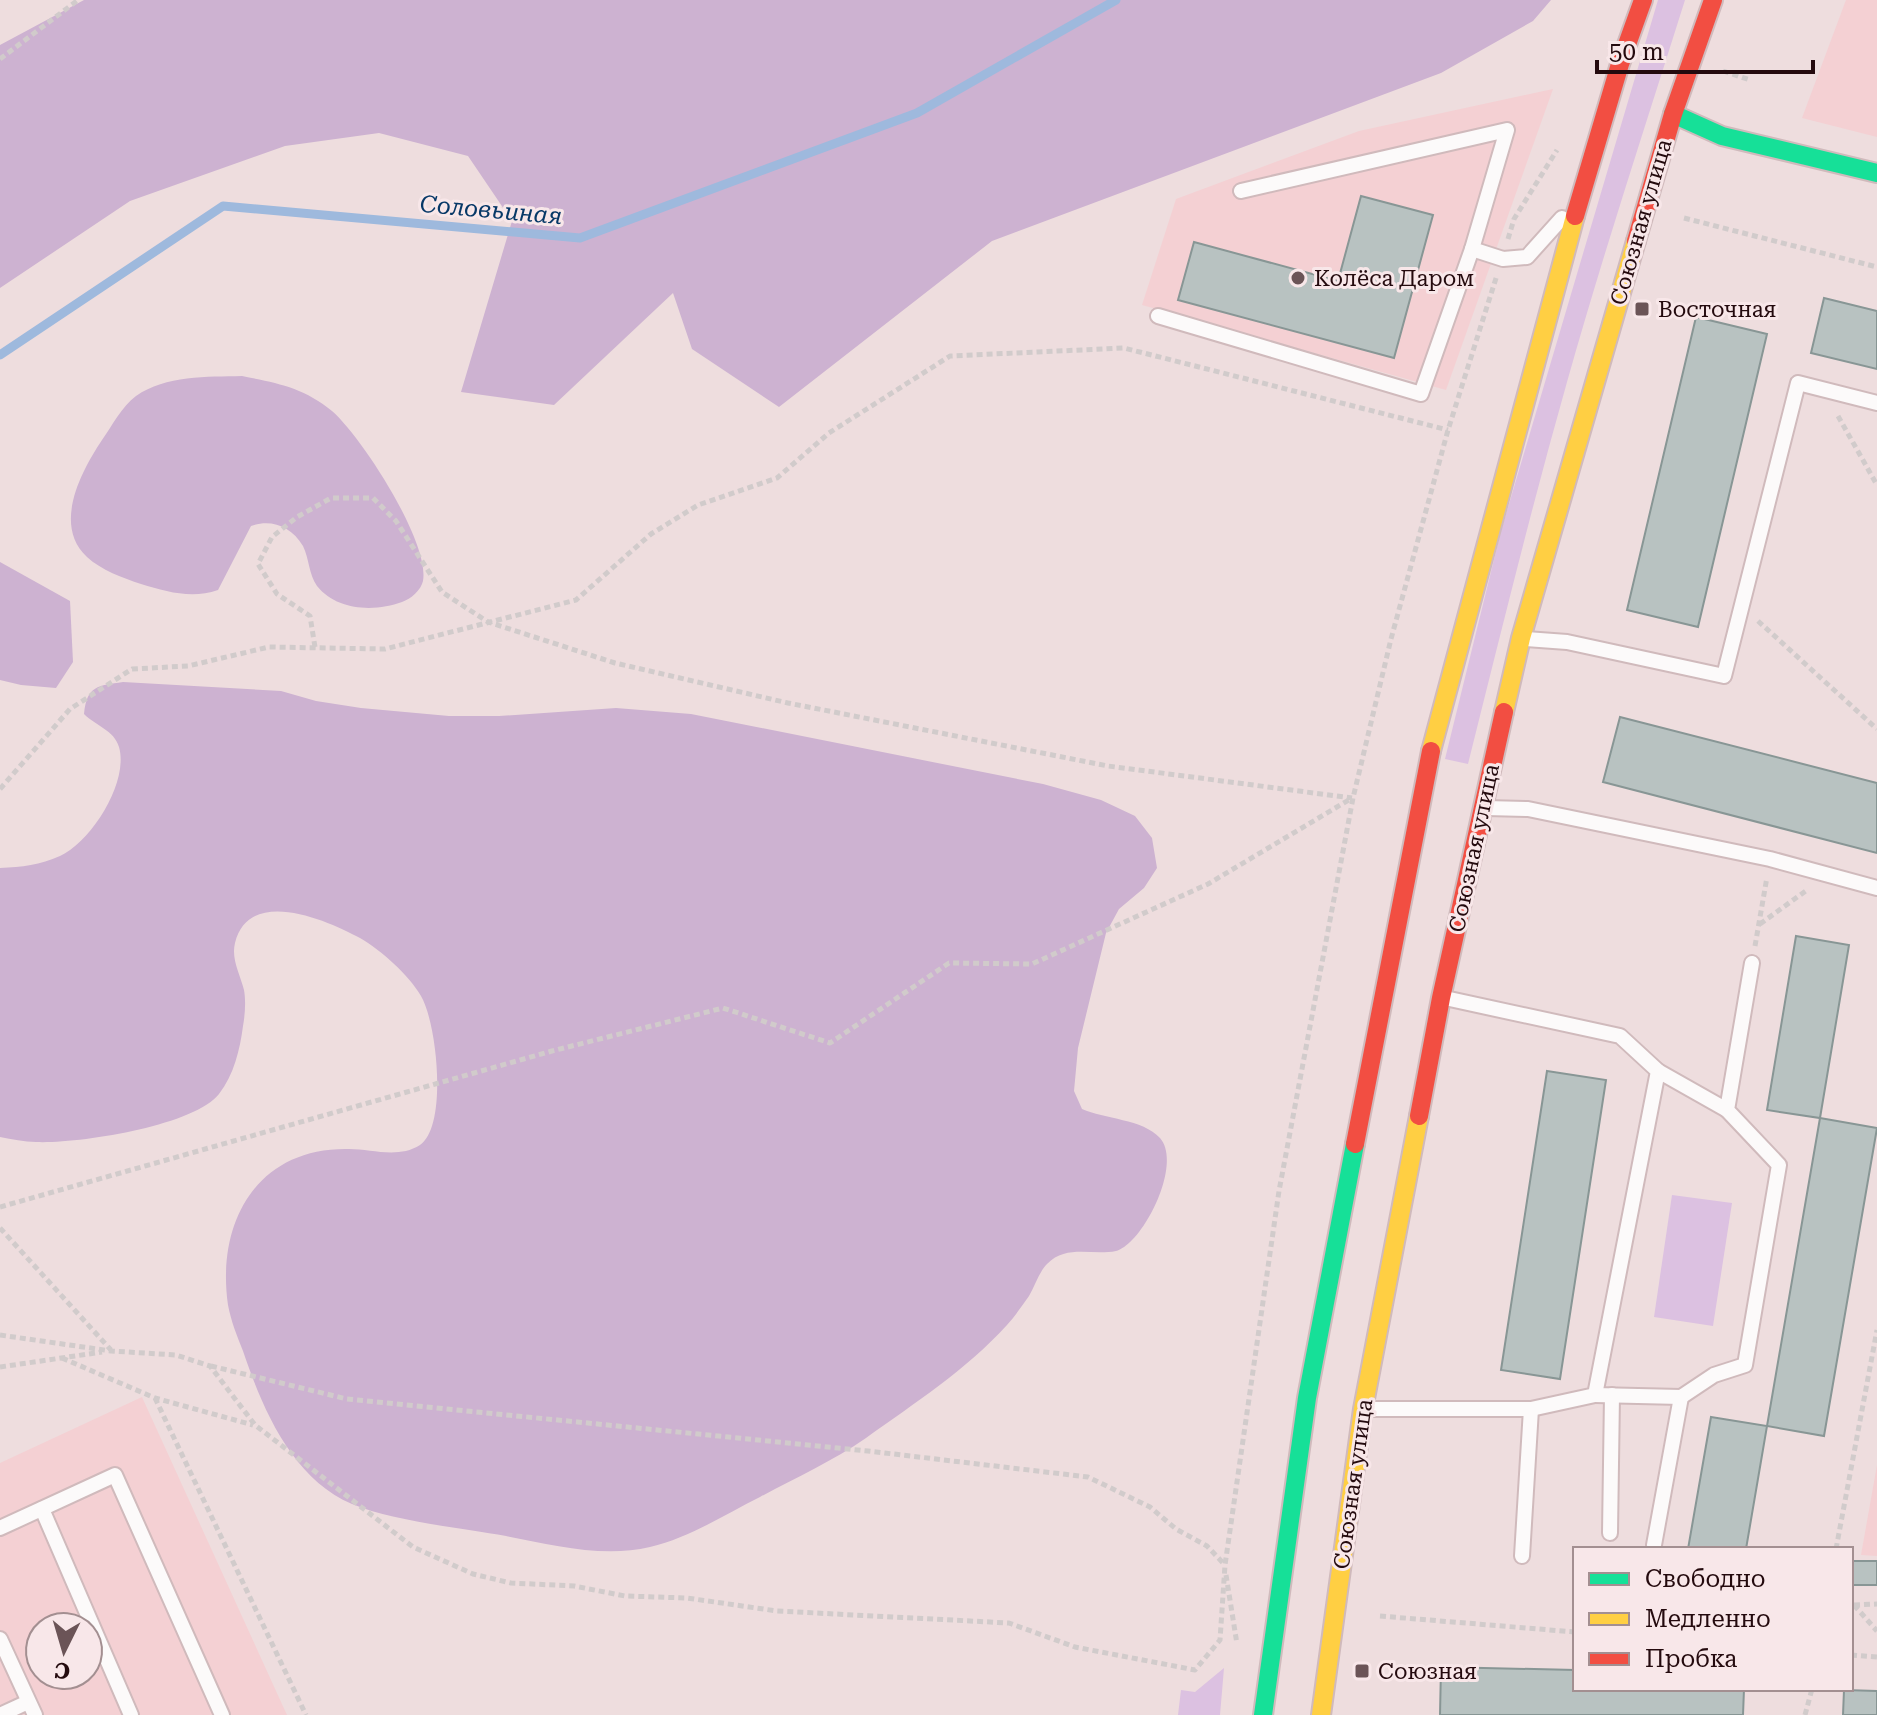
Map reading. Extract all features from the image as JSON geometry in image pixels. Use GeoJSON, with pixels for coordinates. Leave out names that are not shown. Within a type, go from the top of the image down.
{"type":"FeatureCollection","features":[{"type":"Feature","properties":{"kind":"main road"},"geometry":{"type":"LineString","coordinates":[[1263,1715],[1307,1398],[1429,758],[1557,275],[1620,64],[1643,0]]}},
{"type":"Feature","properties":{"kind":"main road","name":"Союзная улица"},"geometry":{"type":"LineString","coordinates":[[1321,1715],[1363,1409],[1441,998],[1482,808],[1521,638],[1673,114],[1713,0]]}},
{"type":"Feature","properties":{"kind":"main road"},"geometry":{"type":"LineString","coordinates":[[1673,114],[1722,136],[1877,173]]}},
{"type":"Feature","properties":{"kind":"lane"},"geometry":{"type":"LineString","coordinates":[[1158,316],[1421,394],[1472,249],[1507,130],[1241,191]]}},
{"type":"Feature","properties":{"kind":"lane"},"geometry":{"type":"LineString","coordinates":[[1472,249],[1503,259],[1527,257],[1581,196]]}},
{"type":"Feature","properties":{"kind":"lane"},"geometry":{"type":"LineString","coordinates":[[1521,638],[1567,642],[1724,676],[1798,383],[1877,403]]}},
{"type":"Feature","properties":{"kind":"lane"},"geometry":{"type":"LineString","coordinates":[[1482,808],[1528,809],[1770,859],[1877,888]]}},
{"type":"Feature","properties":{"kind":"lane"},"geometry":{"type":"LineString","coordinates":[[1727,1110],[1752,963]]}},
{"type":"Feature","properties":{"kind":"lane"},"geometry":{"type":"LineString","coordinates":[[1363,1409],[1531,1409],[1595,1395],[1681,1397],[1714,1375],[1745,1365],[1779,1165],[1727,1110],[1658,1071],[1620,1036],[1441,998]]}},
{"type":"Feature","properties":{"kind":"lane"},"geometry":{"type":"LineString","coordinates":[[1595,1395],[1658,1071]]}},
{"type":"Feature","properties":{"kind":"lane"},"geometry":{"type":"LineString","coordinates":[[1610,1533],[1612,1395]]}},
{"type":"Feature","properties":{"kind":"lane"},"geometry":{"type":"LineString","coordinates":[[1654,1545],[1681,1397]]}},
{"type":"Feature","properties":{"kind":"lane"},"geometry":{"type":"LineString","coordinates":[[1522,1556],[1531,1409]]}},
{"type":"Feature","properties":{"kind":"lane"},"geometry":{"type":"LineString","coordinates":[[0,1528],[115,1475],[222,1715]]}},
{"type":"Feature","properties":{"kind":"lane"},"geometry":{"type":"LineString","coordinates":[[42,1509],[131,1715]]}},
{"type":"Feature","properties":{"kind":"lane"},"geometry":{"type":"LineString","coordinates":[[0,1639],[31,1708],[0,1715]]}},
{"type":"Feature","properties":{"kind":"path"},"geometry":{"type":"LineString","coordinates":[[0,59],[78,0]]}},
{"type":"Feature","properties":{"kind":"path"},"geometry":{"type":"LineString","coordinates":[[1684,218],[1877,267]]}},
{"type":"Feature","properties":{"kind":"path"},"geometry":{"type":"LineString","coordinates":[[210,1366],[255,1425],[413,1547],[473,1574],[511,1583],[574,1586],[625,1596],[687,1598],[777,1611],[1009,1623],[1075,1647],[1195,1670],[1220,1640],[1225,1565],[1279,1191],[1353,798],[1391,639],[1448,430],[1503,259]]}},
{"type":"Feature","properties":{"kind":"path"},"geometry":{"type":"LineString","coordinates":[[0,789],[70,709],[132,669],[188,666],[269,647],[385,649],[576,600],[651,534],[698,505],[777,478],[829,433],[950,356],[1124,348],[1448,430]]}},
{"type":"Feature","properties":{"kind":"path"},"geometry":{"type":"LineString","coordinates":[[1824,390],[1877,485]]}},
{"type":"Feature","properties":{"kind":"path"},"geometry":{"type":"LineString","coordinates":[[315,647],[310,616],[277,594],[258,564],[272,537],[297,517],[331,498],[373,498],[396,521],[442,592],[488,622],[615,663],[788,703],[1108,766],[1353,798]]}},
{"type":"Feature","properties":{"kind":"path"},"geometry":{"type":"LineString","coordinates":[[1742,607],[1877,729]]}},
{"type":"Feature","properties":{"kind":"path"},"geometry":{"type":"LineString","coordinates":[[0,1207],[552,1051],[723,1008],[830,1043],[949,963],[1032,964],[1208,884],[1353,798]]}},
{"type":"Feature","properties":{"kind":"path"},"geometry":{"type":"LineString","coordinates":[[1752,963],[1770,859]]}},
{"type":"Feature","properties":{"kind":"path"},"geometry":{"type":"LineString","coordinates":[[1759,924],[1827,875]]}},
{"type":"Feature","properties":{"kind":"path"},"geometry":{"type":"LineString","coordinates":[[0,1228],[111,1351]]}},
{"type":"Feature","properties":{"kind":"path"},"geometry":{"type":"LineString","coordinates":[[1836,1547],[1877,1330]]}},
{"type":"Feature","properties":{"kind":"path"},"geometry":{"type":"LineString","coordinates":[[0,1335],[111,1351],[176,1355],[347,1399],[868,1451],[1088,1477],[1150,1507],[1176,1529],[1207,1546],[1225,1565],[1238,1650]]}},
{"type":"Feature","properties":{"kind":"path"},"geometry":{"type":"LineString","coordinates":[[0,1367],[111,1351]]}},
{"type":"Feature","properties":{"kind":"path"},"geometry":{"type":"LineString","coordinates":[[62,1358],[155,1398],[255,1425]]}},
{"type":"Feature","properties":{"kind":"path"},"geometry":{"type":"LineString","coordinates":[[155,1398],[306,1715]]}},
{"type":"Feature","properties":{"kind":"path"},"geometry":{"type":"LineString","coordinates":[[1853,1605],[1877,1604]]}},
{"type":"Feature","properties":{"kind":"path"},"geometry":{"type":"LineString","coordinates":[[1853,1606],[1877,1631]]}},
{"type":"Feature","properties":{"kind":"path"},"geometry":{"type":"LineString","coordinates":[[1380,1616],[1573,1632]]}},
{"type":"Feature","properties":{"kind":"path"},"geometry":{"type":"LineString","coordinates":[[1853,1655],[1877,1657]]}},
{"type":"Feature","properties":{"kind":"path"},"geometry":{"type":"LineString","coordinates":[[1805,1715],[1811,1691]]}},
{"type":"Feature","properties":{"kind":"shaded area"},"geometry":{"type":"Polygon","coordinates":[[[84,0],[1551,0],[1533,21],[1441,73],[992,241],[779,407],[692,349],[673,293],[554,405],[461,392],[512,221],[468,156],[379,133],[285,146],[130,201],[0,288],[0,45],[84,0]]]}},
{"type":"Feature","properties":{"kind":"shaded area"},"geometry":{"type":"Polygon","coordinates":[[[1658,0],[1685,0],[1567,382],[1468,764],[1445,759],[1501,531],[1658,0]]]}},
{"type":"Feature","properties":{"kind":"shaded area"},"geometry":{"type":"Polygon","coordinates":[[[1846,0],[1877,0],[1877,137],[1802,118],[1846,0]]]}},
{"type":"Feature","properties":{"kind":"shaded area"},"geometry":{"type":"Polygon","coordinates":[[[1553,89],[1446,390],[1142,305],[1176,199],[1359,131],[1553,89]]]}},
{"type":"Feature","properties":{"kind":"shaded area"},"geometry":{"type":"Polygon","coordinates":[[[242,376],[311,396],[345,424],[391,491],[416,542],[423,581],[412,596],[391,605],[369,608],[335,600],[314,582],[303,546],[293,533],[266,523],[251,526],[218,590],[208,593],[170,592],[141,584],[105,570],[87,557],[77,544],[72,529],[74,498],[94,452],[131,400],[148,389],[173,381],[242,376]]]}},
{"type":"Feature","properties":{"kind":"shaded area"},"geometry":{"type":"Polygon","coordinates":[[[0,562],[70,601],[73,662],[56,688],[0,680],[0,562]]]}},
{"type":"Feature","properties":{"kind":"shaded area"},"geometry":{"type":"Polygon","coordinates":[[[123,682],[281,691],[316,701],[361,708],[449,716],[616,708],[691,714],[1043,784],[1101,800],[1135,816],[1152,838],[1157,868],[1144,888],[1119,909],[1106,933],[1078,1048],[1074,1091],[1082,1109],[1134,1123],[1160,1138],[1166,1150],[1167,1166],[1157,1202],[1138,1234],[1127,1245],[1116,1251],[1071,1252],[1055,1258],[1044,1267],[1016,1315],[991,1342],[940,1385],[866,1438],[720,1518],[664,1543],[632,1550],[578,1549],[407,1519],[352,1504],[312,1477],[282,1440],[260,1396],[232,1323],[226,1274],[229,1245],[237,1219],[250,1195],[267,1176],[290,1161],[317,1152],[349,1149],[403,1152],[420,1145],[429,1134],[437,1097],[432,1028],[421,996],[402,971],[368,943],[329,923],[290,912],[256,916],[243,926],[235,943],[235,961],[245,994],[244,1017],[236,1062],[219,1094],[186,1115],[134,1131],[55,1142],[27,1142],[0,1137],[0,868],[31,865],[60,856],[84,838],[105,809],[118,777],[121,761],[119,747],[109,732],[84,714],[91,692],[123,682]]]}},
{"type":"Feature","properties":{"kind":"shaded area"},"geometry":{"type":"Polygon","coordinates":[[[1672,1195],[1732,1203],[1713,1326],[1654,1317],[1672,1195]]]}},
{"type":"Feature","properties":{"kind":"shaded area"},"geometry":{"type":"Polygon","coordinates":[[[142,1397],[287,1715],[0,1715],[0,1463],[142,1397]]]}},
{"type":"Feature","properties":{"kind":"shaded area"},"geometry":{"type":"Polygon","coordinates":[[[1877,1465],[1877,1556],[1861,1555],[1877,1465]]]}},
{"type":"Feature","properties":{"kind":"shaded area"},"geometry":{"type":"Polygon","coordinates":[[[1224,1668],[1220,1715],[1178,1715],[1181,1690],[1195,1692],[1224,1668]]]}},
{"type":"Feature","properties":{"kind":"building"},"geometry":{"type":"Polygon","coordinates":[[[1361,196],[1433,215],[1394,358],[1178,300],[1194,242],[1338,281],[1361,196]]]}},
{"type":"Feature","properties":{"kind":"building"},"geometry":{"type":"Polygon","coordinates":[[[1824,298],[1877,311],[1877,369],[1811,353],[1824,298]]]}},
{"type":"Feature","properties":{"kind":"building"},"geometry":{"type":"Polygon","coordinates":[[[1696,317],[1767,334],[1698,627],[1627,610],[1696,317]]]}},
{"type":"Feature","properties":{"kind":"building"},"geometry":{"type":"Polygon","coordinates":[[[1620,717],[1877,783],[1877,853],[1603,782],[1620,717]]]}},
{"type":"Feature","properties":{"kind":"building"},"geometry":{"type":"Polygon","coordinates":[[[1796,936],[1849,945],[1820,1118],[1767,1110],[1796,936]]]}},
{"type":"Feature","properties":{"kind":"building"},"geometry":{"type":"Polygon","coordinates":[[[1547,1071],[1606,1080],[1560,1379],[1501,1370],[1547,1071]]]}},
{"type":"Feature","properties":{"kind":"building"},"geometry":{"type":"Polygon","coordinates":[[[1820,1118],[1877,1128],[1824,1436],[1767,1426],[1820,1118]]]}},
{"type":"Feature","properties":{"kind":"building"},"geometry":{"type":"Polygon","coordinates":[[[1711,1417],[1767,1426],[1746,1547],[1688,1547],[1711,1417]]]}},
{"type":"Feature","properties":{"kind":"building"},"geometry":{"type":"Polygon","coordinates":[[[1853,1561],[1877,1561],[1877,1585],[1853,1585],[1853,1561]]]}},
{"type":"Feature","properties":{"kind":"building"},"geometry":{"type":"Polygon","coordinates":[[[1441,1667],[1573,1670],[1573,1691],[1744,1691],[1743,1715],[1440,1715],[1441,1667]]]}},
{"type":"Feature","properties":{"kind":"building"},"geometry":{"type":"Polygon","coordinates":[[[1844,1691],[1877,1691],[1877,1715],[1843,1715],[1844,1691]]]}},
{"type":"Feature","properties":{"kind":"waterway","name":"Соловьиная"},"geometry":{"type":"LineString","coordinates":[[0,355],[223,206],[580,238],[917,113],[1116,0]]}},
{"type":"Feature","properties":{"kind":"traffic: fast"},"geometry":{"type":"LineString","coordinates":[[1673,114],[1722,136],[1877,173]]}},
{"type":"Feature","properties":{"kind":"traffic: fast"},"geometry":{"type":"LineString","coordinates":[[1263,1715],[1307,1398],[1355,1144]]}},
{"type":"Feature","properties":{"kind":"traffic: slow"},"geometry":{"type":"LineString","coordinates":[[1431,751],[1575,216]]}},
{"type":"Feature","properties":{"kind":"traffic: slow"},"geometry":{"type":"LineString","coordinates":[[1504,712],[1521,638],[1636,241]]}},
{"type":"Feature","properties":{"kind":"traffic: slow"},"geometry":{"type":"LineString","coordinates":[[1321,1715],[1363,1409],[1419,1116]]}},
{"type":"Feature","properties":{"kind":"traffic: jam"},"geometry":{"type":"LineString","coordinates":[[1575,216],[1620,64],[1643,0]]}},
{"type":"Feature","properties":{"kind":"traffic: jam"},"geometry":{"type":"LineString","coordinates":[[1636,241],[1673,114],[1713,0]]}},
{"type":"Feature","properties":{"kind":"traffic: jam"},"geometry":{"type":"LineString","coordinates":[[1419,1116],[1441,998],[1504,712]]}},
{"type":"Feature","properties":{"kind":"traffic: jam"},"geometry":{"type":"LineString","coordinates":[[1355,1144],[1431,751]]}},
{"type":"Feature","properties":{"kind":"place","name":"Колёса Даром"},"geometry":{"type":"Point","coordinates":[1298,278]}},
{"type":"Feature","properties":{"kind":"place","name":"Восточная"},"geometry":{"type":"Point","coordinates":[1642,309]}},
{"type":"Feature","properties":{"kind":"place","name":"Союзная"},"geometry":{"type":"Point","coordinates":[1362,1671]}}]}
